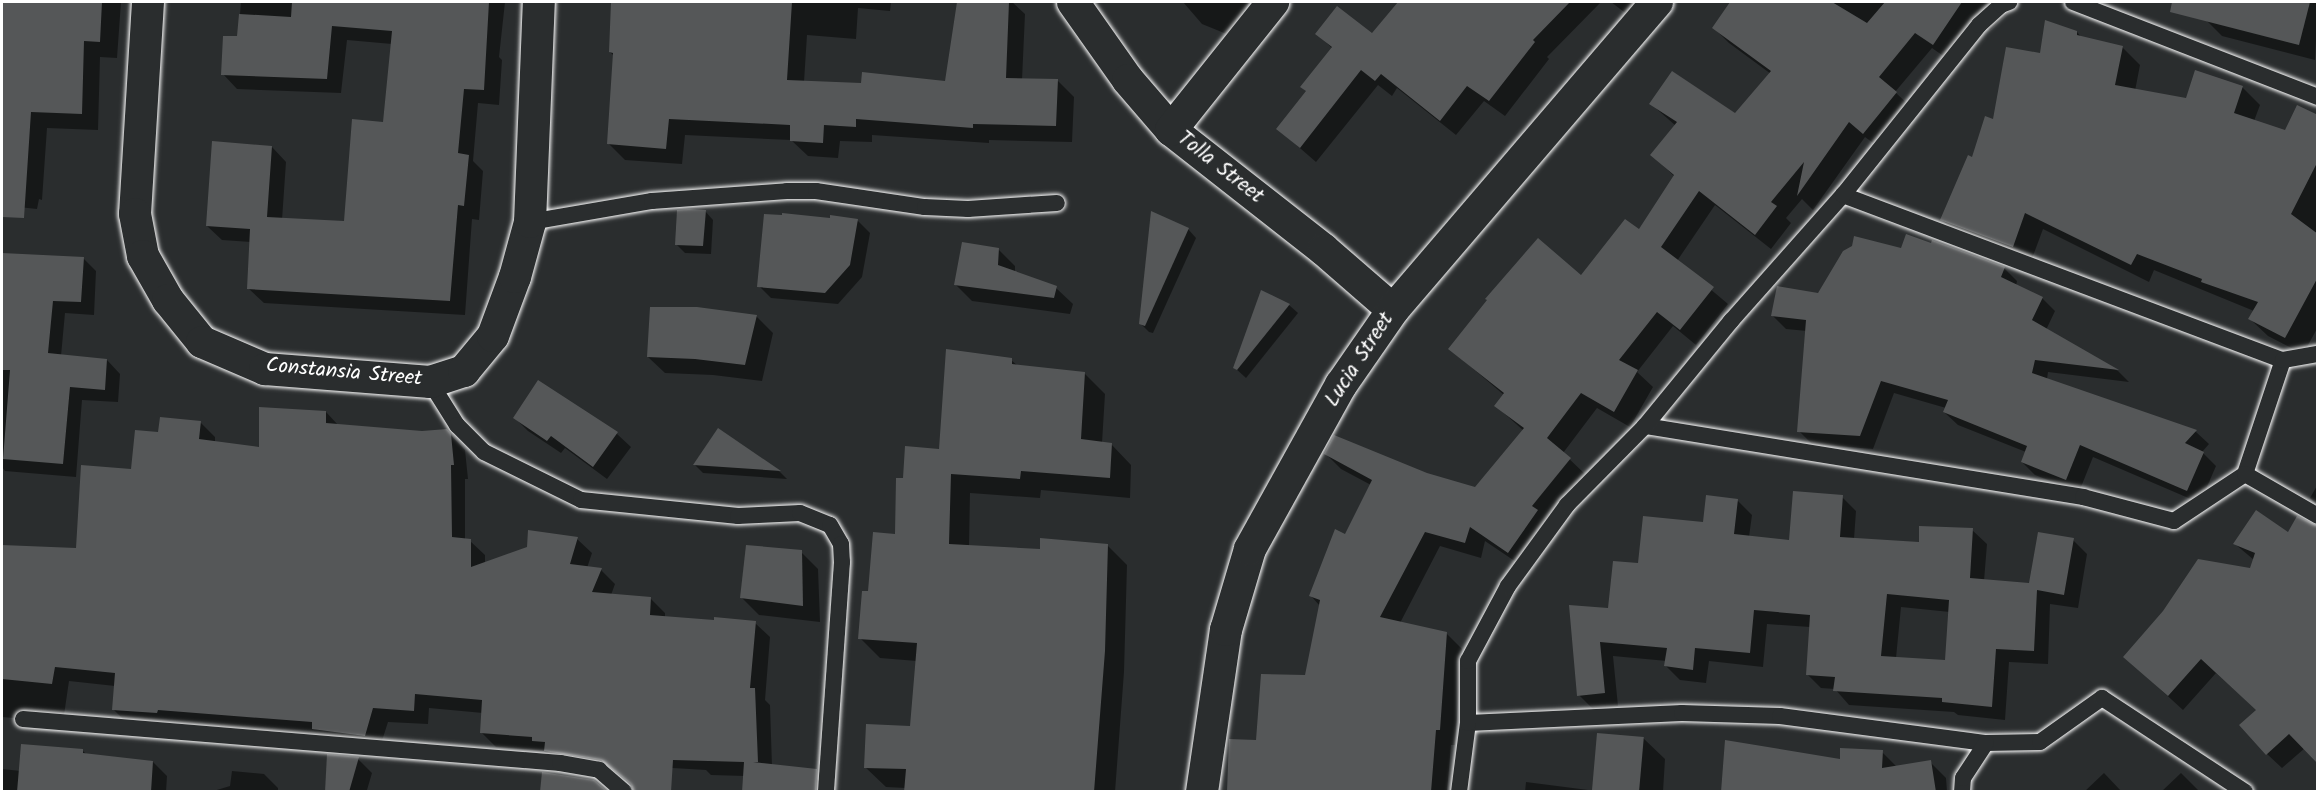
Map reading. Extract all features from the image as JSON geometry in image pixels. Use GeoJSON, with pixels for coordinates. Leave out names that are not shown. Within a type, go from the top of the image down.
{"type":"FeatureCollection","features":[{"type":"Feature","properties":{"kind":"street","name":"Constansia Street"},"geometry":{"type":"LineString","coordinates":[[148,2],[135,214],[143,256],[168,300],[202,342],[266,369],[430,382],[464,371],[493,336],[515,277],[530,222],[539,2]]}},
{"type":"Feature","properties":{"kind":"street","name":"Tolla Street"},"geometry":{"type":"LineString","coordinates":[[1072,2],[1128,80],[1171,129],[1324,250],[1393,309]]}},
{"type":"Feature","properties":{"kind":"street"},"geometry":{"type":"LineString","coordinates":[[1171,129],[1273,2]]}},
{"type":"Feature","properties":{"kind":"street","name":"Lucia Street"},"geometry":{"type":"LineString","coordinates":[[1202,792],[1226,630],[1250,549],[1341,385],[1393,309],[1657,2]]}},
{"type":"Feature","properties":{"kind":"lane"},"geometry":{"type":"LineString","coordinates":[[1459,792],[1468,723],[1468,661],[1508,586],[1568,505],[1645,426],[1731,321],[1843,195],[1979,25],[2001,4],[2009,2]]}},
{"type":"Feature","properties":{"kind":"lane"},"geometry":{"type":"LineString","coordinates":[[2073,2],[2318,97]]}},
{"type":"Feature","properties":{"kind":"lane"},"geometry":{"type":"LineString","coordinates":[[530,222],[652,201],[788,191],[816,191],[925,207],[968,209],[1057,203]]}},
{"type":"Feature","properties":{"kind":"lane"},"geometry":{"type":"LineString","coordinates":[[1843,195],[2283,360],[2318,354]]}},
{"type":"Feature","properties":{"kind":"lane"},"geometry":{"type":"LineString","coordinates":[[1645,426],[2083,497],[2174,521],[2245,474],[2283,360]]}},
{"type":"Feature","properties":{"kind":"lane"},"geometry":{"type":"LineString","coordinates":[[430,382],[457,425],[484,452],[581,500],[738,516],[800,513],[830,525],[841,544],[842,562],[826,792]]}},
{"type":"Feature","properties":{"kind":"lane"},"geometry":{"type":"LineString","coordinates":[[2245,474],[2318,516]]}},
{"type":"Feature","properties":{"kind":"lane"},"geometry":{"type":"LineString","coordinates":[[1468,723],[1682,712],[1769,715],[1986,743],[2040,742],[2102,698],[2245,792]]}},
{"type":"Feature","properties":{"kind":"lane"},"geometry":{"type":"LineString","coordinates":[[23,719],[560,763],[599,770],[624,792]]}},
{"type":"Feature","properties":{"kind":"lane"},"geometry":{"type":"LineString","coordinates":[[1962,792],[1963,778],[1986,743]]}},
{"type":"Feature","properties":{"kind":"building"},"geometry":{"type":"Polygon","coordinates":[[[2,2],[102,2],[100,42],[84,41],[82,114],[31,112],[24,218],[2,217],[2,2]]]}},
{"type":"Feature","properties":{"kind":"building"},"geometry":{"type":"Polygon","coordinates":[[[292,2],[489,2],[484,90],[464,89],[458,153],[469,155],[464,206],[458,205],[450,301],[247,289],[250,229],[206,226],[212,141],[272,146],[267,217],[344,221],[352,119],[383,122],[392,31],[332,26],[327,79],[221,75],[223,36],[237,36],[239,14],[291,17],[292,2]]]}},
{"type":"Feature","properties":{"kind":"building"},"geometry":{"type":"Polygon","coordinates":[[[611,2],[792,2],[787,80],[861,83],[862,72],[945,81],[957,2],[1009,2],[1006,78],[1058,79],[1056,126],[973,124],[973,128],[856,119],[856,127],[824,125],[823,143],[790,141],[790,125],[669,119],[666,149],[607,144],[613,53],[609,52],[611,2]]]}},
{"type":"Feature","properties":{"kind":"building"},"geometry":{"type":"Polygon","coordinates":[[[1398,2],[1570,2],[1533,40],[1535,42],[1489,101],[1467,86],[1440,121],[1381,74],[1375,81],[1361,70],[1300,148],[1276,129],[1306,91],[1300,87],[1332,47],[1315,34],[1337,6],[1372,33],[1398,2]]]}},
{"type":"Feature","properties":{"kind":"building"},"geometry":{"type":"Polygon","coordinates":[[[1730,2],[1832,2],[1867,23],[1885,2],[1962,2],[1933,45],[1915,33],[1879,77],[1897,92],[1863,134],[1849,122],[1797,196],[1804,162],[1771,202],[1777,206],[1755,235],[1699,191],[1661,247],[1714,287],[1680,330],[1657,312],[1619,360],[1638,370],[1614,412],[1581,393],[1547,438],[1571,458],[1532,506],[1538,510],[1508,553],[1470,527],[1465,543],[1425,532],[1380,617],[1447,632],[1440,730],[1436,730],[1431,792],[1227,792],[1229,739],[1256,740],[1261,674],[1305,675],[1320,600],[1309,596],[1335,529],[1345,534],[1372,480],[1324,454],[1334,435],[1427,473],[1475,487],[1524,428],[1494,406],[1504,393],[1448,349],[1487,300],[1485,299],[1538,238],[1581,275],[1625,219],[1639,229],[1674,175],[1650,155],[1677,122],[1649,104],[1672,71],[1735,113],[1771,71],[1712,28],[1730,2]]]}},
{"type":"Feature","properties":{"kind":"building"},"geometry":{"type":"Polygon","coordinates":[[[2172,2],[2310,2],[2299,45],[2170,12],[2172,2]]]}},
{"type":"Feature","properties":{"kind":"building"},"geometry":{"type":"Polygon","coordinates":[[[2045,20],[2077,31],[2077,35],[2123,46],[2115,85],[2186,98],[2195,70],[2243,86],[2234,113],[2285,130],[2297,105],[2318,115],[2318,161],[2291,214],[2318,234],[2318,277],[2285,338],[2248,319],[2258,302],[2201,282],[2202,279],[2137,254],[2131,265],[2025,213],[2013,247],[1940,220],[1968,155],[1972,157],[1985,116],[1993,119],[2006,47],[2040,53],[2045,20]]]}},
{"type":"Feature","properties":{"kind":"building"},"geometry":{"type":"Polygon","coordinates":[[[677,210],[706,210],[703,246],[675,245],[677,210]]]}},
{"type":"Feature","properties":{"kind":"building"},"geometry":{"type":"Polygon","coordinates":[[[1151,211],[1189,228],[1145,326],[1139,324],[1151,211]]]}},
{"type":"Feature","properties":{"kind":"building"},"geometry":{"type":"Polygon","coordinates":[[[782,213],[858,219],[850,265],[825,293],[757,287],[764,214],[782,215],[782,213]]]}},
{"type":"Feature","properties":{"kind":"building"},"geometry":{"type":"Polygon","coordinates":[[[1906,234],[1931,243],[1932,240],[2005,267],[2001,277],[2043,297],[2032,320],[2119,370],[2035,360],[2032,373],[2197,430],[2185,443],[2204,452],[2187,491],[2080,445],[2066,480],[2021,462],[2027,446],[1943,412],[1948,400],[1881,381],[1860,436],[1797,432],[1806,320],[1771,316],[1777,286],[1818,293],[1843,251],[1852,246],[1854,236],[1901,248],[1906,234]]]}},
{"type":"Feature","properties":{"kind":"building"},"geometry":{"type":"Polygon","coordinates":[[[962,242],[999,248],[998,265],[1057,286],[1054,298],[954,285],[962,242]]]}},
{"type":"Feature","properties":{"kind":"building"},"geometry":{"type":"Polygon","coordinates":[[[2,253],[84,257],[81,302],[53,301],[48,353],[107,359],[105,390],[70,387],[63,464],[3,459],[10,370],[2,370],[2,253]]]}},
{"type":"Feature","properties":{"kind":"building"},"geometry":{"type":"Polygon","coordinates":[[[1261,290],[1290,304],[1237,370],[1233,368],[1261,290]]]}},
{"type":"Feature","properties":{"kind":"building"},"geometry":{"type":"Polygon","coordinates":[[[650,307],[697,307],[757,315],[745,365],[695,359],[647,357],[650,307]]]}},
{"type":"Feature","properties":{"kind":"building"},"geometry":{"type":"Polygon","coordinates":[[[946,349],[1012,358],[1012,364],[1085,372],[1081,439],[1112,443],[1110,478],[1021,471],[1020,479],[951,474],[949,544],[1040,549],[1040,538],[1108,544],[1105,651],[1094,792],[904,792],[906,769],[864,768],[866,724],[910,726],[917,643],[858,639],[862,591],[868,591],[873,532],[895,534],[896,478],[903,478],[905,446],[939,449],[946,349]]]}},
{"type":"Feature","properties":{"kind":"building"},"geometry":{"type":"Polygon","coordinates":[[[538,380],[618,432],[593,467],[551,436],[547,441],[513,418],[538,380]]]}},
{"type":"Feature","properties":{"kind":"building"},"geometry":{"type":"Polygon","coordinates":[[[259,407],[326,411],[326,423],[422,431],[447,429],[451,434],[454,465],[451,465],[452,537],[471,539],[471,567],[527,547],[528,530],[578,537],[570,564],[602,568],[592,592],[651,597],[650,615],[756,621],[750,688],[755,688],[758,762],[753,762],[817,769],[816,792],[742,792],[744,762],[673,760],[671,792],[634,792],[631,784],[601,760],[544,751],[545,742],[532,741],[532,737],[480,733],[482,700],[415,694],[414,711],[373,708],[365,736],[312,729],[312,722],[158,710],[157,713],[112,710],[115,673],[55,667],[52,684],[2,679],[2,545],[76,548],[81,465],[131,469],[135,430],[158,432],[160,417],[201,421],[199,439],[259,447],[259,407]]]}},
{"type":"Feature","properties":{"kind":"building"},"geometry":{"type":"Polygon","coordinates":[[[718,428],[781,471],[693,465],[718,428]]]}},
{"type":"Feature","properties":{"kind":"building"},"geometry":{"type":"Polygon","coordinates":[[[1793,491],[1843,495],[1840,537],[1919,542],[1919,526],[1973,528],[1970,578],[2029,583],[2038,532],[2074,538],[2064,595],[2037,590],[2034,651],[1996,649],[1992,707],[1942,702],[1942,698],[1833,691],[1835,677],[1806,675],[1810,615],[1754,610],[1750,653],[1695,648],[1693,670],[1664,666],[1667,648],[1600,642],[1605,693],[1577,696],[1569,605],[1608,608],[1613,561],[1638,563],[1643,516],[1703,522],[1706,495],[1738,499],[1734,534],[1789,540],[1793,491]],[[1887,594],[1881,656],[1945,660],[1949,600],[1887,594]]]}},
{"type":"Feature","properties":{"kind":"building"},"geometry":{"type":"Polygon","coordinates":[[[2256,510],[2288,532],[2297,516],[2318,526],[2318,764],[2289,734],[2266,755],[2239,725],[2256,710],[2201,659],[2168,696],[2123,657],[2163,611],[2198,559],[2250,568],[2255,553],[2233,544],[2256,510]]]}},
{"type":"Feature","properties":{"kind":"building"},"geometry":{"type":"Polygon","coordinates":[[[746,545],[802,550],[803,606],[740,598],[746,545]]]}},
{"type":"Feature","properties":{"kind":"building"},"geometry":{"type":"Polygon","coordinates":[[[1597,733],[1644,737],[1639,792],[1592,792],[1597,733]]]}},
{"type":"Feature","properties":{"kind":"building"},"geometry":{"type":"Polygon","coordinates":[[[1725,740],[1840,759],[1840,748],[1883,750],[1882,768],[1931,760],[1936,792],[1721,792],[1725,740]]]}},
{"type":"Feature","properties":{"kind":"building"},"geometry":{"type":"Polygon","coordinates":[[[21,744],[83,749],[83,753],[153,761],[151,792],[17,792],[21,744]]]}},
{"type":"Feature","properties":{"kind":"building"},"geometry":{"type":"Polygon","coordinates":[[[327,754],[359,757],[349,792],[325,792],[327,754]]]}},
{"type":"Feature","properties":{"kind":"building"},"geometry":{"type":"Polygon","coordinates":[[[542,772],[594,780],[608,792],[540,792],[542,772]]]}}]}
